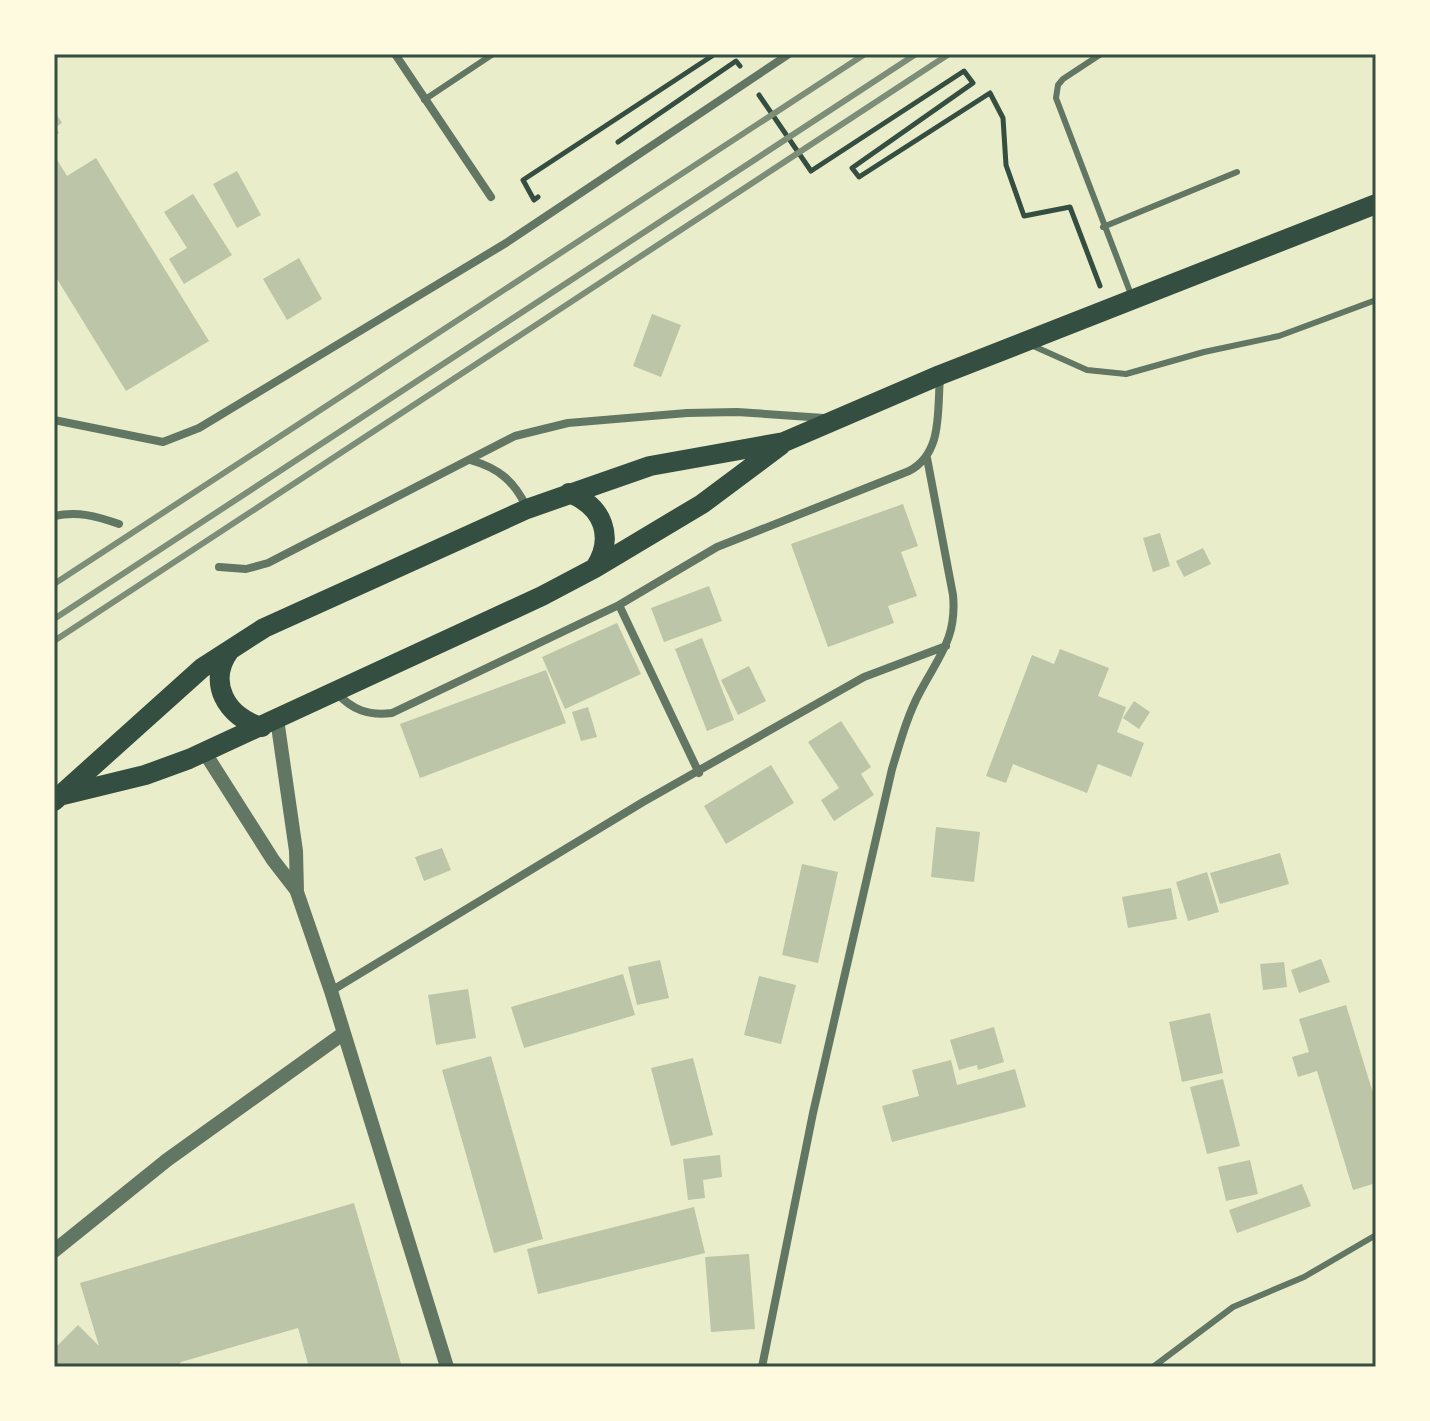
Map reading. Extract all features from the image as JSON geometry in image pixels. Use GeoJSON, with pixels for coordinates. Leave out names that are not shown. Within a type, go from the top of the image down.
{"type":"FeatureCollection","features":[{"type":"Feature","properties":{"kind":"main road"},"geometry":{"type":"LineString","coordinates":[[58,798],[164,700],[232,647],[264,628],[527,509],[650,466],[784,442],[940,375],[1376,204]]}},
{"type":"Feature","properties":{"kind":"main road"},"geometry":{"type":"LineString","coordinates":[[58,798],[145,775],[205,753],[595,568],[702,504],[784,442]]}},
{"type":"Feature","properties":{"kind":"main road"},"geometry":{"type":"LineString","coordinates":[[569,493],[591,505],[604,526],[605,548],[595,568]]}},
{"type":"Feature","properties":{"kind":"main road"},"geometry":{"type":"LineString","coordinates":[[232,647],[221,666],[220,689],[230,710],[250,724],[270,723]]}},
{"type":"Feature","properties":{"kind":"street"},"geometry":{"type":"LineString","coordinates":[[395,54],[491,197]]}},
{"type":"Feature","properties":{"kind":"street"},"geometry":{"type":"LineString","coordinates":[[54,420],[163,442],[199,428],[506,243],[789,54]]}},
{"type":"Feature","properties":{"kind":"street"},"geometry":{"type":"LineString","coordinates":[[337,692],[345,701],[366,713],[392,713],[619,605],[717,547],[909,471],[927,458],[934,443],[940,375]]}},
{"type":"Feature","properties":{"kind":"street"},"geometry":{"type":"LineString","coordinates":[[219,567],[246,569],[268,563],[515,436],[568,423],[737,412],[837,420]]}},
{"type":"Feature","properties":{"kind":"street"},"geometry":{"type":"LineString","coordinates":[[762,1367],[813,1113],[892,769],[907,721],[946,646],[953,623],[953,595],[927,458]]}},
{"type":"Feature","properties":{"kind":"street"},"geometry":{"type":"LineString","coordinates":[[469,459],[489,465],[506,476],[519,491],[527,509]]}},
{"type":"Feature","properties":{"kind":"street"},"geometry":{"type":"LineString","coordinates":[[54,516],[71,513],[92,515],[119,524]]}},
{"type":"Feature","properties":{"kind":"street"},"geometry":{"type":"LineString","coordinates":[[619,605],[699,773]]}},
{"type":"Feature","properties":{"kind":"street"},"geometry":{"type":"LineString","coordinates":[[331,991],[643,802],[864,677],[946,646]]}},
{"type":"Feature","properties":{"kind":"street"},"geometry":{"type":"LineString","coordinates":[[270,723],[296,851],[297,892],[331,991],[447,1367]]}},
{"type":"Feature","properties":{"kind":"street"},"geometry":{"type":"LineString","coordinates":[[205,753],[297,892]]}},
{"type":"Feature","properties":{"kind":"street"},"geometry":{"type":"LineString","coordinates":[[54,1251],[167,1160],[344,1033]]}},
{"type":"Feature","properties":{"kind":"lane"},"geometry":{"type":"LineString","coordinates":[[424,100],[493,54]]}},
{"type":"Feature","properties":{"kind":"lane"},"geometry":{"type":"LineString","coordinates":[[1101,54],[1063,79],[1056,91],[1056,98],[1133,300]]}},
{"type":"Feature","properties":{"kind":"lane"},"geometry":{"type":"LineString","coordinates":[[1103,227],[1237,172]]}},
{"type":"Feature","properties":{"kind":"lane"},"geometry":{"type":"LineString","coordinates":[[1024,342],[1087,370],[1126,374],[1204,352],[1279,336],[1376,300]]}},
{"type":"Feature","properties":{"kind":"lane"},"geometry":{"type":"LineString","coordinates":[[1153,1367],[1233,1307],[1304,1277],[1376,1235]]}},
{"type":"Feature","properties":{"kind":"path"},"geometry":{"type":"LineString","coordinates":[[546,192],[534,200],[523,180],[715,54]]}},
{"type":"Feature","properties":{"kind":"path"},"geometry":{"type":"LineString","coordinates":[[610,148],[736,61],[745,73]]}},
{"type":"Feature","properties":{"kind":"path"},"geometry":{"type":"LineString","coordinates":[[753,85],[811,171],[964,71],[973,83],[852,168],[859,177],[990,93],[1003,118],[1006,165],[1024,216],[1070,207],[1109,309]]}},
{"type":"Feature","properties":{"kind":"building"},"geometry":{"type":"Polygon","coordinates":[[[54,110],[62,123],[56,127],[59,133],[54,136],[54,110]]]}},
{"type":"Feature","properties":{"kind":"building"},"geometry":{"type":"Polygon","coordinates":[[[54,155],[67,176],[96,158],[209,341],[126,391],[54,274],[54,155]]]}},
{"type":"Feature","properties":{"kind":"building"},"geometry":{"type":"Polygon","coordinates":[[[237,171],[261,215],[237,228],[213,184],[237,171]]]}},
{"type":"Feature","properties":{"kind":"building"},"geometry":{"type":"Polygon","coordinates":[[[193,194],[232,255],[184,284],[169,259],[187,248],[164,212],[193,194]]]}},
{"type":"Feature","properties":{"kind":"building"},"geometry":{"type":"Polygon","coordinates":[[[299,258],[322,299],[287,320],[263,279],[299,258]]]}},
{"type":"Feature","properties":{"kind":"building"},"geometry":{"type":"Polygon","coordinates":[[[652,314],[681,325],[661,377],[633,366],[652,314]]]}},
{"type":"Feature","properties":{"kind":"building"},"geometry":{"type":"Polygon","coordinates":[[[903,504],[918,546],[901,552],[917,596],[888,606],[894,623],[828,647],[791,544],[903,504]]]}},
{"type":"Feature","properties":{"kind":"building"},"geometry":{"type":"Polygon","coordinates":[[[1160,533],[1170,566],[1153,572],[1143,538],[1160,533]]]}},
{"type":"Feature","properties":{"kind":"building"},"geometry":{"type":"Polygon","coordinates":[[[1203,548],[1211,564],[1184,577],[1176,561],[1203,548]]]}},
{"type":"Feature","properties":{"kind":"building"},"geometry":{"type":"Polygon","coordinates":[[[709,586],[722,621],[664,642],[651,608],[709,586]]]}},
{"type":"Feature","properties":{"kind":"building"},"geometry":{"type":"Polygon","coordinates":[[[617,623],[641,674],[565,709],[542,657],[617,623]]]}},
{"type":"Feature","properties":{"kind":"building"},"geometry":{"type":"Polygon","coordinates":[[[702,638],[734,720],[707,731],[675,649],[702,638]]]}},
{"type":"Feature","properties":{"kind":"building"},"geometry":{"type":"Polygon","coordinates":[[[1060,649],[1109,668],[1098,696],[1126,707],[1117,732],[1144,743],[1131,777],[1098,764],[1087,793],[1013,764],[1006,783],[986,776],[1032,655],[1054,664],[1060,649]]]}},
{"type":"Feature","properties":{"kind":"building"},"geometry":{"type":"Polygon","coordinates":[[[749,666],[766,701],[738,715],[721,680],[749,666]]]}},
{"type":"Feature","properties":{"kind":"building"},"geometry":{"type":"Polygon","coordinates":[[[546,670],[566,723],[420,778],[400,724],[546,670]]]}},
{"type":"Feature","properties":{"kind":"building"},"geometry":{"type":"Polygon","coordinates":[[[1134,701],[1150,712],[1139,729],[1123,718],[1134,701]]]}},
{"type":"Feature","properties":{"kind":"building"},"geometry":{"type":"Polygon","coordinates":[[[588,707],[597,737],[581,741],[572,712],[588,707]]]}},
{"type":"Feature","properties":{"kind":"building"},"geometry":{"type":"Polygon","coordinates":[[[841,721],[871,767],[861,774],[874,795],[834,821],[821,800],[839,788],[808,742],[841,721]]]}},
{"type":"Feature","properties":{"kind":"building"},"geometry":{"type":"Polygon","coordinates":[[[771,765],[794,803],[726,844],[704,806],[771,765]]]}},
{"type":"Feature","properties":{"kind":"building"},"geometry":{"type":"Polygon","coordinates":[[[936,827],[980,832],[974,882],[931,877],[936,827]]]}},
{"type":"Feature","properties":{"kind":"building"},"geometry":{"type":"Polygon","coordinates":[[[442,848],[451,870],[424,881],[415,857],[442,848]]]}},
{"type":"Feature","properties":{"kind":"building"},"geometry":{"type":"Polygon","coordinates":[[[1280,853],[1289,884],[1220,904],[1210,873],[1280,853]]]}},
{"type":"Feature","properties":{"kind":"building"},"geometry":{"type":"Polygon","coordinates":[[[802,864],[838,872],[818,963],[782,955],[802,864]]]}},
{"type":"Feature","properties":{"kind":"building"},"geometry":{"type":"Polygon","coordinates":[[[1207,872],[1219,912],[1188,921],[1176,882],[1207,872]]]}},
{"type":"Feature","properties":{"kind":"building"},"geometry":{"type":"Polygon","coordinates":[[[1171,888],[1177,919],[1128,928],[1122,897],[1171,888]]]}},
{"type":"Feature","properties":{"kind":"building"},"geometry":{"type":"Polygon","coordinates":[[[1321,959],[1330,982],[1299,993],[1291,970],[1321,959]]]}},
{"type":"Feature","properties":{"kind":"building"},"geometry":{"type":"Polygon","coordinates":[[[660,960],[669,998],[637,1005],[628,967],[660,960]]]}},
{"type":"Feature","properties":{"kind":"building"},"geometry":{"type":"Polygon","coordinates":[[[1284,962],[1287,987],[1263,990],[1260,964],[1284,962]]]}},
{"type":"Feature","properties":{"kind":"building"},"geometry":{"type":"Polygon","coordinates":[[[623,974],[635,1015],[524,1048],[511,1007],[623,974]]]}},
{"type":"Feature","properties":{"kind":"building"},"geometry":{"type":"Polygon","coordinates":[[[759,976],[796,985],[781,1044],[744,1035],[759,976]]]}},
{"type":"Feature","properties":{"kind":"building"},"geometry":{"type":"Polygon","coordinates":[[[468,989],[476,1038],[436,1045],[428,995],[468,989]]]}},
{"type":"Feature","properties":{"kind":"building"},"geometry":{"type":"Polygon","coordinates":[[[1346,1005],[1376,1103],[1376,1183],[1353,1190],[1317,1071],[1298,1077],[1292,1057],[1309,1052],[1299,1019],[1346,1005]]]}},
{"type":"Feature","properties":{"kind":"building"},"geometry":{"type":"Polygon","coordinates":[[[1210,1013],[1223,1073],[1182,1082],[1169,1022],[1210,1013]]]}},
{"type":"Feature","properties":{"kind":"building"},"geometry":{"type":"Polygon","coordinates":[[[994,1027],[1004,1062],[978,1070],[977,1065],[959,1070],[950,1040],[994,1027]]]}},
{"type":"Feature","properties":{"kind":"building"},"geometry":{"type":"Polygon","coordinates":[[[491,1056],[543,1239],[494,1253],[442,1070],[491,1056]]]}},
{"type":"Feature","properties":{"kind":"building"},"geometry":{"type":"Polygon","coordinates":[[[693,1058],[713,1135],[671,1146],[651,1068],[693,1058]]]}},
{"type":"Feature","properties":{"kind":"building"},"geometry":{"type":"Polygon","coordinates":[[[951,1060],[957,1085],[1015,1069],[1026,1107],[892,1142],[882,1106],[919,1096],[912,1070],[951,1060]]]}},
{"type":"Feature","properties":{"kind":"building"},"geometry":{"type":"Polygon","coordinates":[[[1223,1079],[1240,1146],[1207,1154],[1190,1087],[1223,1079]]]}},
{"type":"Feature","properties":{"kind":"building"},"geometry":{"type":"Polygon","coordinates":[[[720,1155],[722,1177],[703,1180],[705,1198],[688,1200],[683,1159],[720,1155]]]}},
{"type":"Feature","properties":{"kind":"building"},"geometry":{"type":"Polygon","coordinates":[[[1250,1160],[1258,1194],[1226,1201],[1218,1167],[1250,1160]]]}},
{"type":"Feature","properties":{"kind":"building"},"geometry":{"type":"Polygon","coordinates":[[[1302,1184],[1311,1206],[1237,1233],[1229,1210],[1302,1184]]]}},
{"type":"Feature","properties":{"kind":"building"},"geometry":{"type":"Polygon","coordinates":[[[354,1203],[402,1367],[309,1367],[298,1328],[181,1362],[176,1367],[54,1367],[54,1349],[78,1325],[99,1346],[80,1283],[354,1203]]]}},
{"type":"Feature","properties":{"kind":"building"},"geometry":{"type":"Polygon","coordinates":[[[694,1207],[705,1253],[538,1294],[527,1249],[694,1207]]]}},
{"type":"Feature","properties":{"kind":"building"},"geometry":{"type":"Polygon","coordinates":[[[749,1254],[755,1329],[711,1332],[705,1257],[749,1254]]]}},
{"type":"Feature","properties":{"kind":"railway"},"geometry":{"type":"LineString","coordinates":[[54,584],[865,54]]}},
{"type":"Feature","properties":{"kind":"railway"},"geometry":{"type":"LineString","coordinates":[[54,619],[916,54]]}},
{"type":"Feature","properties":{"kind":"railway"},"geometry":{"type":"LineString","coordinates":[[54,641],[949,54]]}}]}
